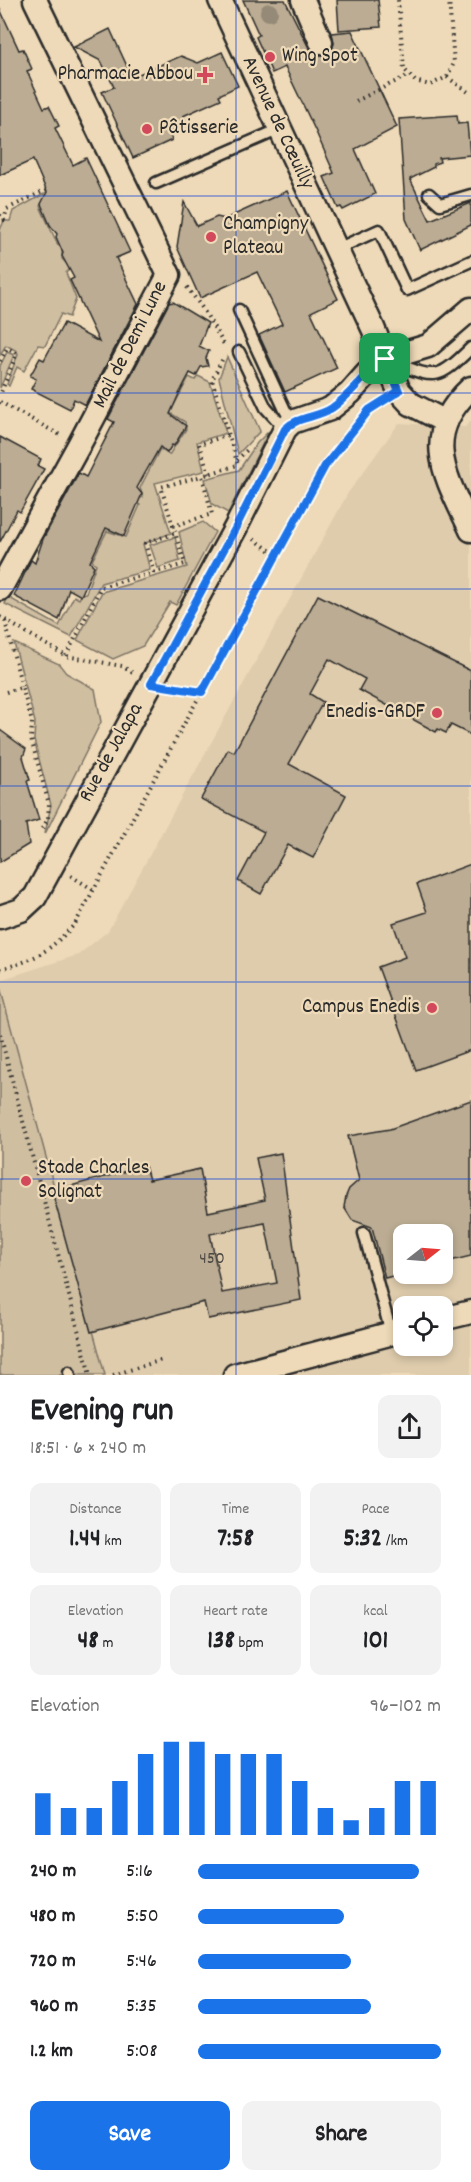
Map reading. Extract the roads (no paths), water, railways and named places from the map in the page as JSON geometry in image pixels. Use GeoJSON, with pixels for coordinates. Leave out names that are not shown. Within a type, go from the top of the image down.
{"type":"FeatureCollection","features":[{"type":"Feature","properties":{"kind":"street","name":"Mail de Demi Lune"},"geometry":{"type":"LineString","coordinates":[[0,589],[169,275],[35,0]]}},
{"type":"Feature","properties":{"kind":"street","name":"Avenue de Cœuilly"},"geometry":{"type":"LineString","coordinates":[[220,0],[337,249],[399,391],[411,404],[446,422]]}},
{"type":"Feature","properties":{"kind":"street"},"geometry":{"type":"LineString","coordinates":[[303,0],[321,42]]}},
{"type":"Feature","properties":{"kind":"street"},"geometry":{"type":"LineString","coordinates":[[288,425],[330,409],[350,393],[371,369],[385,359],[428,346],[471,309]]}},
{"type":"Feature","properties":{"kind":"street"},"geometry":{"type":"LineString","coordinates":[[471,388],[446,422],[440,438],[443,466],[471,530]]}},
{"type":"Feature","properties":{"kind":"street","name":"Rue de Jalapa"},"geometry":{"type":"LineString","coordinates":[[0,917],[21,910],[35,897],[236,527],[288,425]]}},
{"type":"Feature","properties":{"kind":"street"},"geometry":{"type":"LineString","coordinates":[[453,1316],[471,1312]]}},
{"type":"Feature","properties":{"kind":"street"},"geometry":{"type":"LineString","coordinates":[[235,1375],[259,1372],[393,1333]]}},
{"type":"Feature","properties":{"kind":"lane"},"geometry":{"type":"LineString","coordinates":[[156,183],[280,129]]}},
{"type":"Feature","properties":{"kind":"lane"},"geometry":{"type":"LineString","coordinates":[[429,194],[440,204],[471,195]]}},
{"type":"Feature","properties":{"kind":"lane"},"geometry":{"type":"LineString","coordinates":[[337,249],[379,230],[407,290],[471,261]]}},
{"type":"Feature","properties":{"kind":"lane"},"geometry":{"type":"LineString","coordinates":[[239,309],[285,410],[288,425]]}},
{"type":"Feature","properties":{"kind":"lane"},"geometry":{"type":"LineString","coordinates":[[385,359],[429,375],[448,371],[471,348]]}},
{"type":"Feature","properties":{"kind":"lane"},"geometry":{"type":"LineString","coordinates":[[239,352],[266,408],[288,425]]}},
{"type":"Feature","properties":{"kind":"lane"},"geometry":{"type":"LineString","coordinates":[[364,1233],[393,1320]]}},
{"type":"Feature","properties":{"kind":"place","name":"Wing Spot"},"geometry":{"type":"Point","coordinates":[270,57]}},
{"type":"Feature","properties":{"kind":"place","name":"Pharmacie Abbou"},"geometry":{"type":"Point","coordinates":[205,75]}},
{"type":"Feature","properties":{"kind":"place","name":"Pâtisserie"},"geometry":{"type":"Point","coordinates":[147,129]}},
{"type":"Feature","properties":{"kind":"place","name":"Champigny Plateau"},"geometry":{"type":"Point","coordinates":[211,237]}},
{"type":"Feature","properties":{"kind":"place","name":"Enedis-GRDF"},"geometry":{"type":"Point","coordinates":[437,713]}},
{"type":"Feature","properties":{"kind":"place","name":"Campus Enedis"},"geometry":{"type":"Point","coordinates":[432,1008]}},
{"type":"Feature","properties":{"kind":"place","name":"Stade Charles Solignat"},"geometry":{"type":"Point","coordinates":[26,1181]}}]}
